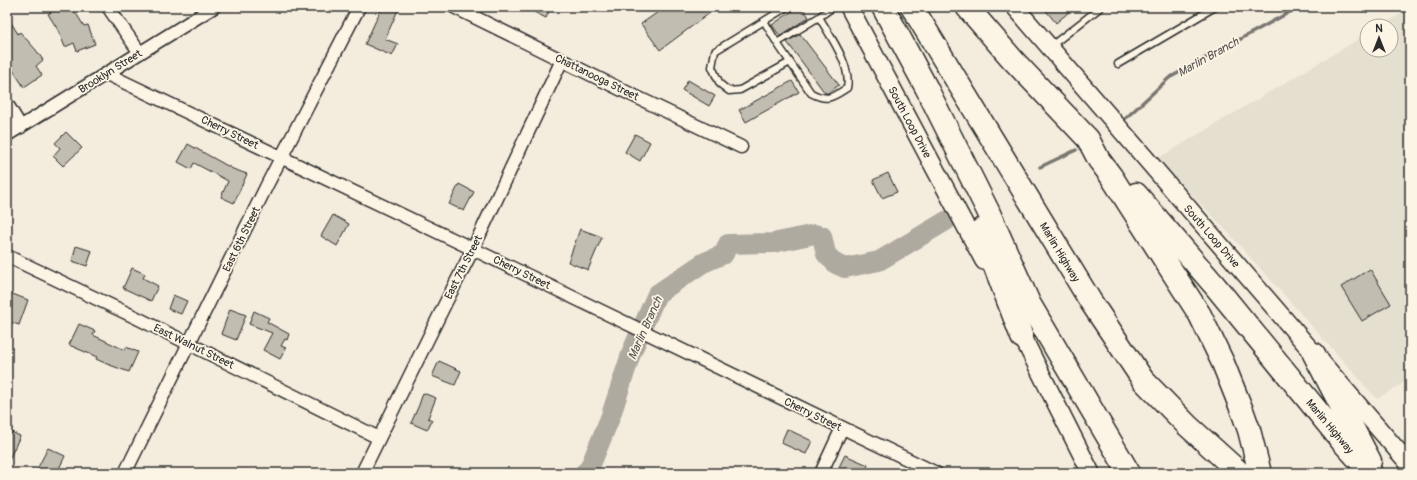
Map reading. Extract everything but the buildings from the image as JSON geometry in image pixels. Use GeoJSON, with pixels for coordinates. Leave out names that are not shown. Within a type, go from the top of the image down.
{"type":"FeatureCollection","features":[{"type":"Feature","properties":{"kind":"highway"},"geometry":{"type":"LineString","coordinates":[[883,7],[926,87],[988,212],[1029,303],[1129,473]]}},
{"type":"Feature","properties":{"kind":"highway","name":"Marlin Highway"},"geometry":{"type":"LineString","coordinates":[[912,7],[1091,302],[1144,380],[1188,426],[1240,473]]}},
{"type":"Feature","properties":{"kind":"highway"},"geometry":{"type":"LineString","coordinates":[[967,7],[1013,60],[1088,139],[1099,160],[1111,176],[1200,315],[1223,363],[1249,430],[1260,473]]}},
{"type":"Feature","properties":{"kind":"highway"},"geometry":{"type":"LineString","coordinates":[[979,7],[1013,60]]}},
{"type":"Feature","properties":{"kind":"highway"},"geometry":{"type":"LineString","coordinates":[[926,87],[1022,337]]}},
{"type":"Feature","properties":{"kind":"highway","name":"Marlin Highway"},"geometry":{"type":"LineString","coordinates":[[1088,139],[1216,287],[1340,440],[1371,473]]}},
{"type":"Feature","properties":{"kind":"highway"},"geometry":{"type":"LineString","coordinates":[[1314,354],[1377,473]]}},
{"type":"Feature","properties":{"kind":"street"},"geometry":{"type":"LineString","coordinates":[[108,7],[140,53]]}},
{"type":"Feature","properties":{"kind":"street","name":"Brooklyn Street"},"geometry":{"type":"LineString","coordinates":[[7,136],[214,7]]}},
{"type":"Feature","properties":{"kind":"street","name":"East 6th Street"},"geometry":{"type":"LineString","coordinates":[[126,473],[282,157],[359,7]]}},
{"type":"Feature","properties":{"kind":"street","name":"Chattanooga Street"},"geometry":{"type":"LineString","coordinates":[[454,7],[626,92],[741,146]]}},
{"type":"Feature","properties":{"kind":"street","name":"South Loop Drive"},"geometry":{"type":"LineString","coordinates":[[849,7],[971,236],[1091,473]]}},
{"type":"Feature","properties":{"kind":"street","name":"South Loop Drive"},"geometry":{"type":"LineString","coordinates":[[1015,7],[1410,465]]}},
{"type":"Feature","properties":{"kind":"street","name":"East 7th Street"},"geometry":{"type":"LineString","coordinates":[[362,473],[473,249],[562,60]]}},
{"type":"Feature","properties":{"kind":"street","name":"Cherry Street"},"geometry":{"type":"LineString","coordinates":[[107,74],[936,473]]}},
{"type":"Feature","properties":{"kind":"street"},"geometry":{"type":"LineString","coordinates":[[7,104],[21,127]]}},
{"type":"Feature","properties":{"kind":"street","name":"East Walnut Street"},"geometry":{"type":"LineString","coordinates":[[7,256],[379,438]]}},
{"type":"Feature","properties":{"kind":"street"},"geometry":{"type":"LineString","coordinates":[[820,473],[842,428]]}},
{"type":"Feature","properties":{"kind":"lane"},"geometry":{"type":"LineString","coordinates":[[787,7],[715,51],[712,67],[720,84],[730,91],[740,90],[790,62]]}},
{"type":"Feature","properties":{"kind":"lane"},"geometry":{"type":"LineString","coordinates":[[1050,47],[1101,7]]}},
{"type":"Feature","properties":{"kind":"lane"},"geometry":{"type":"LineString","coordinates":[[1118,64],[1215,7]]}},
{"type":"Feature","properties":{"kind":"lane"},"geometry":{"type":"LineString","coordinates":[[777,43],[819,18],[829,8]]}},
{"type":"Feature","properties":{"kind":"lane"},"geometry":{"type":"LineString","coordinates":[[764,21],[811,93],[820,98],[831,98],[847,88],[849,82],[842,58],[819,18]]}},
{"type":"Feature","properties":{"kind":"shaded area"},"geometry":{"type":"Polygon","coordinates":[[[1410,8],[1410,379],[1377,399],[1225,229],[1157,159],[1359,39],[1359,58],[1399,58],[1399,18],[1394,18],[1410,8]]]}},
{"type":"Feature","properties":{"kind":"waterway","name":"Marlin Branch"},"geometry":{"type":"LineString","coordinates":[[1126,118],[1169,78],[1299,7]]}},
{"type":"Feature","properties":{"kind":"waterway","name":"Marlin Branch"},"geometry":{"type":"LineString","coordinates":[[1040,167],[1076,150]]}},
{"type":"Feature","properties":{"kind":"waterway","name":"Marlin Branch"},"geometry":{"type":"LineString","coordinates":[[584,473],[589,469],[610,418],[632,351],[657,294],[703,263],[724,254],[728,244],[773,243],[815,234],[822,236],[826,254],[836,264],[845,268],[879,261],[946,221]]}}]}
